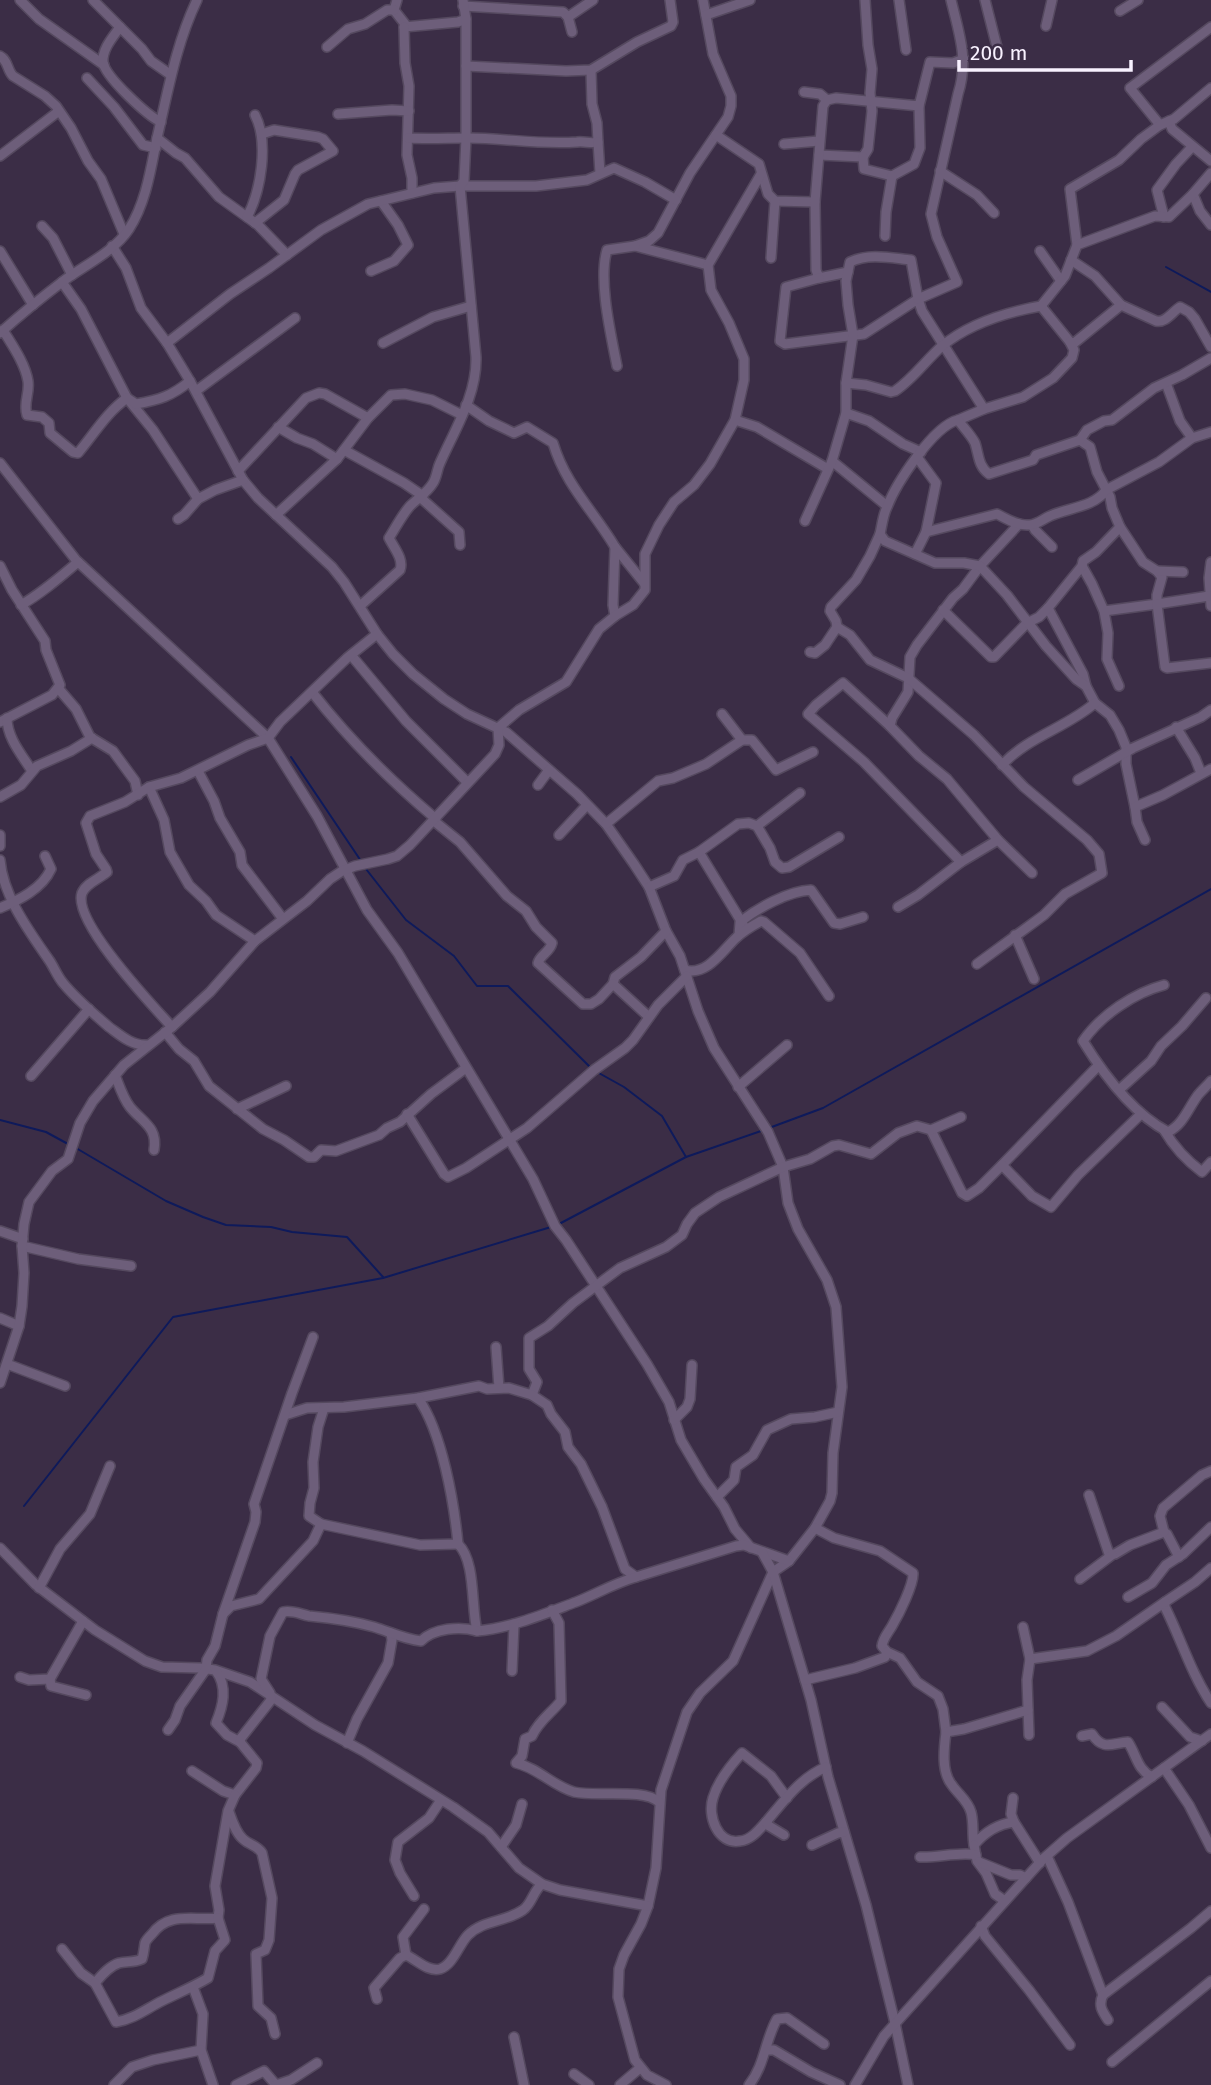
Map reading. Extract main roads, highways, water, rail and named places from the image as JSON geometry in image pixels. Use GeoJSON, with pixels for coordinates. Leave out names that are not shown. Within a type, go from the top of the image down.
{"type":"FeatureCollection","features":[{"type":"Feature","properties":{"kind":"waterway"},"geometry":{"type":"LineString","coordinates":[[1166,267],[1211,292]]}},
{"type":"Feature","properties":{"kind":"waterway"},"geometry":{"type":"LineString","coordinates":[[291,757],[361,861]]}},
{"type":"Feature","properties":{"kind":"waterway"},"geometry":{"type":"LineString","coordinates":[[366,869],[406,920],[454,956],[477,986],[508,986],[590,1067]]}},
{"type":"Feature","properties":{"kind":"waterway"},"geometry":{"type":"LineString","coordinates":[[769,1128],[823,1108],[1211,889]]}},
{"type":"Feature","properties":{"kind":"waterway"},"geometry":{"type":"LineString","coordinates":[[597,1072],[624,1087],[662,1116],[686,1157]]}},
{"type":"Feature","properties":{"kind":"waterway"},"geometry":{"type":"LineString","coordinates":[[0,1120],[46,1132],[68,1144]]}},
{"type":"Feature","properties":{"kind":"waterway"},"geometry":{"type":"LineString","coordinates":[[559,1224],[686,1157],[764,1130]]}},
{"type":"Feature","properties":{"kind":"waterway"},"geometry":{"type":"LineString","coordinates":[[76,1148],[166,1201],[226,1225],[271,1227],[292,1232],[347,1237],[383,1277]]}},
{"type":"Feature","properties":{"kind":"waterway"},"geometry":{"type":"LineString","coordinates":[[24,1506],[173,1317],[383,1278],[551,1227]]}}]}
